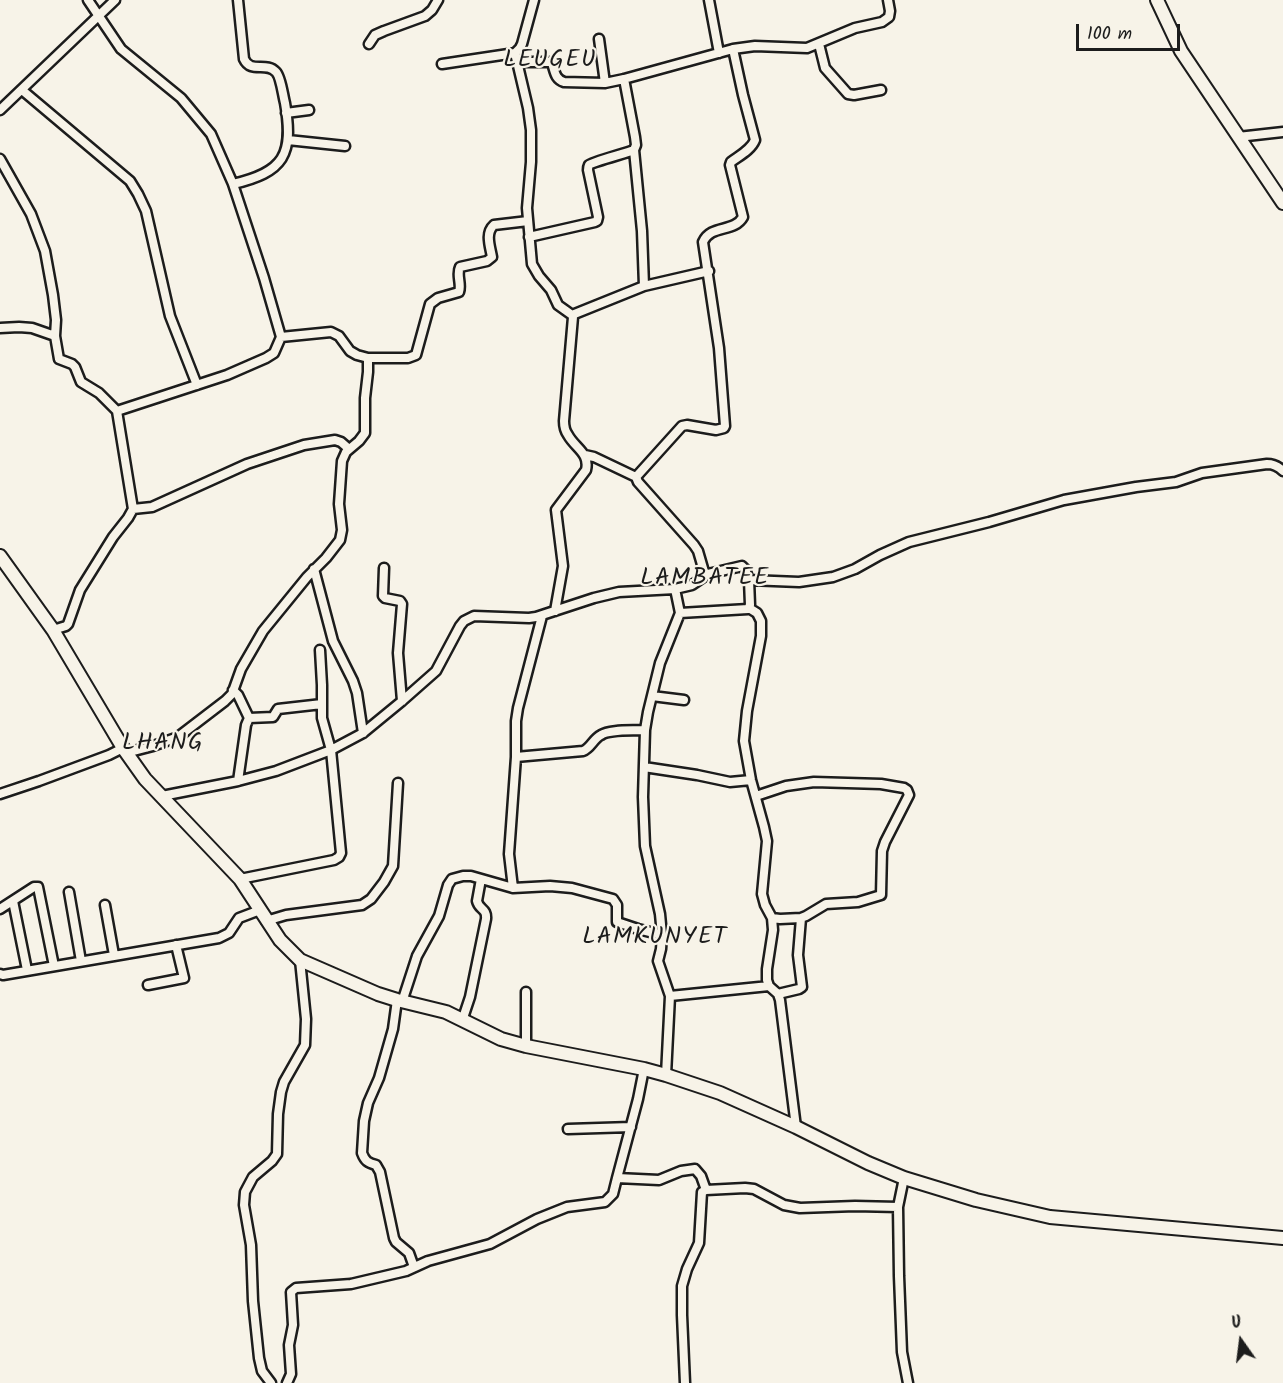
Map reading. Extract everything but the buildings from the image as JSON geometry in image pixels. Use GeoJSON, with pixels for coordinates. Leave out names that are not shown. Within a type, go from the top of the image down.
{"type":"FeatureCollection","features":[{"type":"Feature","properties":{"kind":"street"},"geometry":{"type":"LineString","coordinates":[[88,0],[121,49],[181,98],[211,134],[233,184],[264,278],[280,337],[276,350],[271,356],[227,375],[117,411]]}},
{"type":"Feature","properties":{"kind":"street"},"geometry":{"type":"LineString","coordinates":[[0,110],[115,0]]}},
{"type":"Feature","properties":{"kind":"street"},"geometry":{"type":"LineString","coordinates":[[233,184],[270,171],[287,147],[288,140],[286,113],[276,72],[267,67],[251,67],[244,58],[238,0]]}},
{"type":"Feature","properties":{"kind":"street"},"geometry":{"type":"LineString","coordinates":[[369,44],[375,35],[425,16],[438,0]]}},
{"type":"Feature","properties":{"kind":"street"},"geometry":{"type":"LineString","coordinates":[[534,0],[516,58],[531,130],[527,208],[532,264],[551,290],[558,305],[572,315],[564,421],[566,432],[585,455],[587,465],[586,470],[556,510],[563,566],[555,611]]}},
{"type":"Feature","properties":{"kind":"street"},"geometry":{"type":"LineString","coordinates":[[709,0],[718,53]]}},
{"type":"Feature","properties":{"kind":"street"},"geometry":{"type":"LineString","coordinates":[[442,64],[516,58],[552,63],[556,77],[564,82],[605,83],[733,49],[755,46],[807,48],[855,28],[882,22],[889,17],[888,0]]}},
{"type":"Feature","properties":{"kind":"street"},"geometry":{"type":"LineString","coordinates":[[1157,0],[1181,51],[1283,203]]}},
{"type":"Feature","properties":{"kind":"street"},"geometry":{"type":"LineString","coordinates":[[598,39],[605,83]]}},
{"type":"Feature","properties":{"kind":"street"},"geometry":{"type":"LineString","coordinates":[[819,44],[825,68],[848,94],[881,90]]}},
{"type":"Feature","properties":{"kind":"street"},"geometry":{"type":"LineString","coordinates":[[636,477],[638,472],[682,426],[716,430],[725,426],[709,272],[703,242],[710,232],[737,224],[743,217],[730,165],[748,150],[755,140],[733,49]]}},
{"type":"Feature","properties":{"kind":"street"},"geometry":{"type":"LineString","coordinates":[[624,79],[636,145],[634,150],[642,231],[644,286]]}},
{"type":"Feature","properties":{"kind":"street"},"geometry":{"type":"LineString","coordinates":[[22,90],[130,181],[135,188],[146,211],[170,316],[196,385]]}},
{"type":"Feature","properties":{"kind":"street"},"geometry":{"type":"LineString","coordinates":[[286,113],[309,111]]}},
{"type":"Feature","properties":{"kind":"street"},"geometry":{"type":"LineString","coordinates":[[1239,137],[1283,132]]}},
{"type":"Feature","properties":{"kind":"street"},"geometry":{"type":"LineString","coordinates":[[288,140],[345,146]]}},
{"type":"Feature","properties":{"kind":"street"},"geometry":{"type":"LineString","coordinates":[[529,237],[596,222],[598,217],[588,166],[634,150]]}},
{"type":"Feature","properties":{"kind":"street"},"geometry":{"type":"LineString","coordinates":[[0,159],[31,214],[45,251],[53,295],[59,359],[73,364],[81,382],[99,393],[117,411],[133,509],[80,590],[68,624],[53,630]]}},
{"type":"Feature","properties":{"kind":"street"},"geometry":{"type":"LineString","coordinates":[[280,337],[331,332],[339,336],[350,351],[357,355],[368,358],[408,358],[416,354],[430,303],[438,298],[459,292],[460,267],[487,261],[492,257],[488,233],[490,228],[494,225],[528,220]]}},
{"type":"Feature","properties":{"kind":"street"},"geometry":{"type":"LineString","coordinates":[[572,315],[644,286],[709,272]]}},
{"type":"Feature","properties":{"kind":"street"},"geometry":{"type":"LineString","coordinates":[[0,328],[32,328],[56,336]]}},
{"type":"Feature","properties":{"kind":"street"},"geometry":{"type":"LineString","coordinates":[[0,794],[124,750],[153,746],[178,737],[232,694],[241,669],[263,631],[340,540],[342,530],[339,504],[340,475],[343,456],[365,434],[368,358]]}},
{"type":"Feature","properties":{"kind":"street"},"geometry":{"type":"LineString","coordinates":[[133,509],[152,507],[247,464],[304,445],[335,440],[349,449]]}},
{"type":"Feature","properties":{"kind":"street"},"geometry":{"type":"LineString","coordinates":[[585,455],[636,477],[694,545],[705,575]]}},
{"type":"Feature","properties":{"kind":"street"},"geometry":{"type":"LineString","coordinates":[[749,580],[799,582],[832,577],[855,569],[909,542],[1064,500],[1176,482],[1202,473],[1267,464],[1279,466],[1283,471]]}},
{"type":"Feature","properties":{"kind":"street"},"geometry":{"type":"LineString","coordinates":[[0,556],[53,630],[124,750],[145,779],[240,879],[285,946],[300,960],[399,1001],[463,1018],[501,1039],[644,1069],[720,1093],[868,1163],[904,1178],[976,1200],[1050,1217],[1283,1238]]}},
{"type":"Feature","properties":{"kind":"street"},"geometry":{"type":"LineString","coordinates":[[162,796],[276,771],[331,750],[363,733],[436,672],[460,626],[469,617],[529,618],[619,592],[675,589],[695,584],[705,575],[742,566],[746,569],[749,580],[749,608]]}},
{"type":"Feature","properties":{"kind":"street"},"geometry":{"type":"LineString","coordinates":[[384,568],[383,596],[400,601],[402,604],[398,653],[402,701]]}},
{"type":"Feature","properties":{"kind":"street"},"geometry":{"type":"LineString","coordinates":[[314,569],[333,640],[355,687],[363,733]]}},
{"type":"Feature","properties":{"kind":"street"},"geometry":{"type":"LineString","coordinates":[[666,1075],[670,996],[658,961],[662,934],[660,914],[645,846],[643,797],[645,730],[660,663],[680,614],[675,589]]}},
{"type":"Feature","properties":{"kind":"street"},"geometry":{"type":"LineString","coordinates":[[680,614],[749,608]]}},
{"type":"Feature","properties":{"kind":"street"},"geometry":{"type":"LineString","coordinates":[[749,608],[761,621],[761,636],[747,711],[744,741],[767,842],[762,894],[772,918],[767,975],[769,986],[778,994],[783,1016],[796,1127]]}},
{"type":"Feature","properties":{"kind":"street"},"geometry":{"type":"LineString","coordinates":[[513,888],[509,854],[517,714],[542,615]]}},
{"type":"Feature","properties":{"kind":"street"},"geometry":{"type":"LineString","coordinates":[[240,879],[334,860],[341,853],[331,750],[322,718],[320,650]]}},
{"type":"Feature","properties":{"kind":"street"},"geometry":{"type":"LineString","coordinates":[[233,690],[241,700],[249,718],[238,781]]}},
{"type":"Feature","properties":{"kind":"street"},"geometry":{"type":"LineString","coordinates":[[652,696],[684,700]]}},
{"type":"Feature","properties":{"kind":"street"},"geometry":{"type":"LineString","coordinates":[[249,718],[273,717],[278,709],[321,704]]}},
{"type":"Feature","properties":{"kind":"street"},"geometry":{"type":"LineString","coordinates":[[516,757],[582,751],[588,749],[597,737],[606,733],[645,730]]}},
{"type":"Feature","properties":{"kind":"street"},"geometry":{"type":"LineString","coordinates":[[644,767],[697,775],[730,783],[752,780]]}},
{"type":"Feature","properties":{"kind":"street"},"geometry":{"type":"LineString","coordinates":[[756,796],[786,786],[814,782],[881,784],[904,788],[909,795],[882,852],[881,895],[858,902],[825,904],[801,918],[772,918]]}},
{"type":"Feature","properties":{"kind":"street"},"geometry":{"type":"LineString","coordinates":[[0,974],[219,938],[229,933],[239,918],[286,915],[362,905],[371,899],[393,866],[398,783]]}},
{"type":"Feature","properties":{"kind":"street"},"geometry":{"type":"LineString","coordinates":[[414,1267],[410,1253],[394,1238],[380,1172],[376,1165],[364,1158],[362,1153],[364,1120],[379,1078],[399,1001],[417,956],[439,915],[452,879],[471,876],[513,888],[550,886],[572,888],[613,899],[617,905],[617,922],[662,934]]}},
{"type":"Feature","properties":{"kind":"street"},"geometry":{"type":"LineString","coordinates":[[463,1018],[470,997],[486,919],[486,912],[477,901],[481,879]]}},
{"type":"Feature","properties":{"kind":"street"},"geometry":{"type":"LineString","coordinates":[[0,909],[34,887],[38,887],[54,966]]}},
{"type":"Feature","properties":{"kind":"street"},"geometry":{"type":"LineString","coordinates":[[69,892],[81,961]]}},
{"type":"Feature","properties":{"kind":"street"},"geometry":{"type":"LineString","coordinates":[[13,901],[27,970]]}},
{"type":"Feature","properties":{"kind":"street"},"geometry":{"type":"LineString","coordinates":[[105,905],[114,955]]}},
{"type":"Feature","properties":{"kind":"street"},"geometry":{"type":"LineString","coordinates":[[778,994],[802,987],[798,955],[801,918]]}},
{"type":"Feature","properties":{"kind":"street"},"geometry":{"type":"LineString","coordinates":[[148,984],[184,978],[176,945]]}},
{"type":"Feature","properties":{"kind":"street"},"geometry":{"type":"LineString","coordinates":[[271,1383],[262,1371],[259,1358],[251,1245],[244,1205],[245,1192],[253,1177],[277,1154],[281,1092],[284,1082],[305,1045],[306,1019],[300,960]]}},
{"type":"Feature","properties":{"kind":"street"},"geometry":{"type":"LineString","coordinates":[[670,996],[769,986]]}},
{"type":"Feature","properties":{"kind":"street"},"geometry":{"type":"LineString","coordinates":[[526,992],[526,1046]]}},
{"type":"Feature","properties":{"kind":"street"},"geometry":{"type":"LineString","coordinates":[[287,1383],[291,1374],[289,1345],[293,1326],[292,1290],[298,1287],[351,1284],[406,1271],[428,1261],[490,1244],[537,1219],[567,1207],[606,1202],[612,1194],[617,1178],[644,1069]]}},
{"type":"Feature","properties":{"kind":"street"},"geometry":{"type":"LineString","coordinates":[[568,1130],[631,1127]]}},
{"type":"Feature","properties":{"kind":"street"},"geometry":{"type":"LineString","coordinates":[[617,1178],[659,1180],[681,1171],[695,1170],[701,1176],[706,1190]]}},
{"type":"Feature","properties":{"kind":"street"},"geometry":{"type":"LineString","coordinates":[[904,1178],[898,1207],[898,1276],[902,1341],[908,1383]]}},
{"type":"Feature","properties":{"kind":"street"},"geometry":{"type":"LineString","coordinates":[[685,1383],[681,1315],[682,1286],[699,1243],[701,1195],[706,1190],[754,1189],[784,1204],[800,1208],[898,1207]]}},
{"type":"Feature","properties":{"kind":"district","name":"LEUGEU"},"geometry":{"type":"Point","coordinates":[550,62]}},
{"type":"Feature","properties":{"kind":"district","name":"LAMBATEE"},"geometry":{"type":"Point","coordinates":[705,580]}},
{"type":"Feature","properties":{"kind":"district","name":"LHANG"},"geometry":{"type":"Point","coordinates":[163,745]}},
{"type":"Feature","properties":{"kind":"district","name":"LAMKUNYET"},"geometry":{"type":"Point","coordinates":[655,939]}}]}
